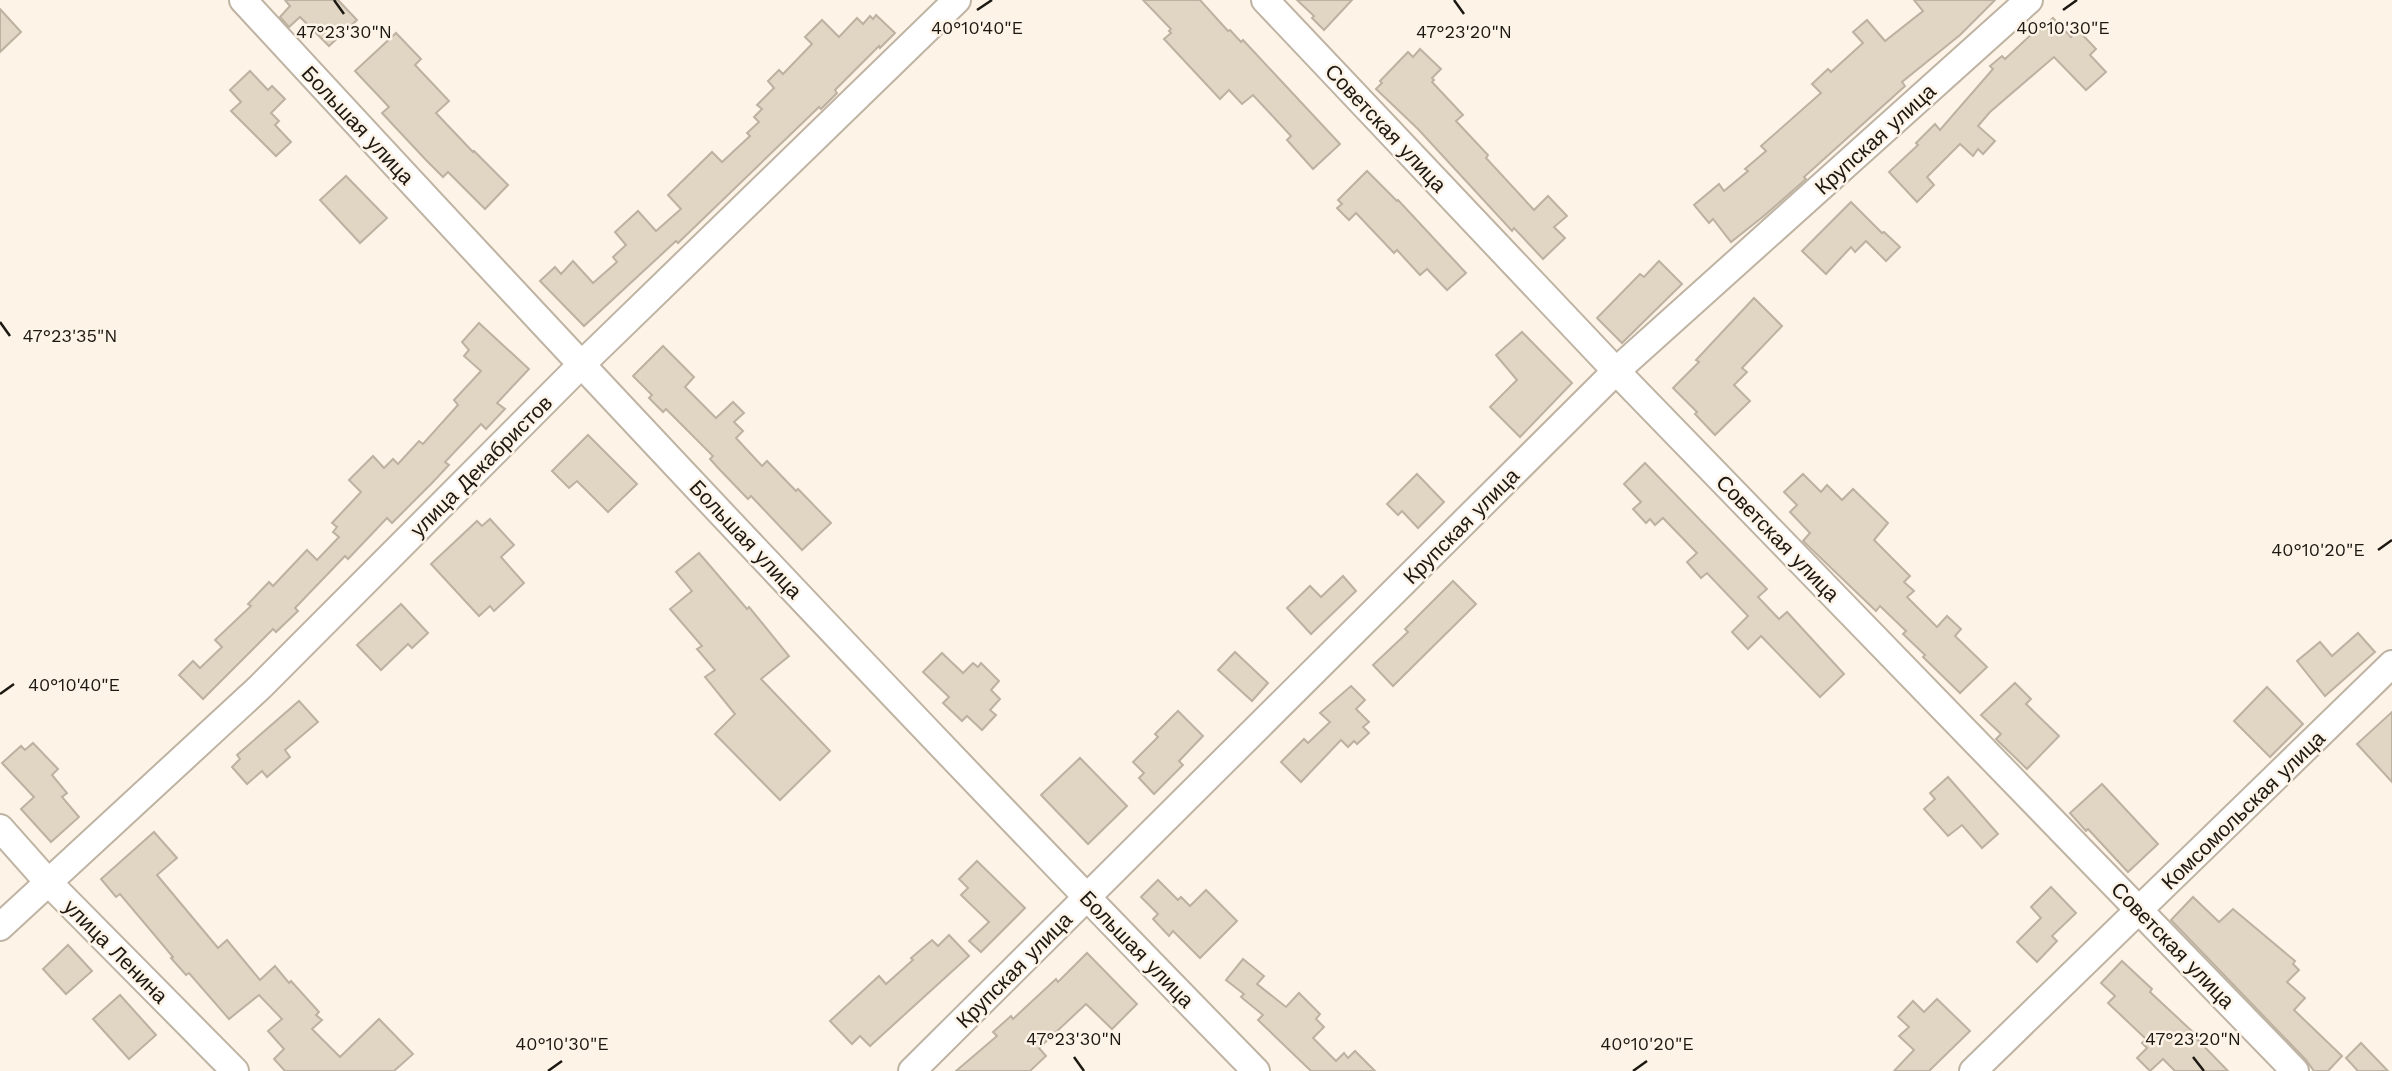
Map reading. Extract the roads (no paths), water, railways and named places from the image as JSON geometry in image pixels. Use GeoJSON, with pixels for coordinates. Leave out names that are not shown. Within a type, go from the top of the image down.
{"type":"FeatureCollection","features":[{"type":"Feature","properties":{"kind":"street","name":"Большая улица"},"geometry":{"type":"LineString","coordinates":[[243,0],[581,365],[1087,898],[1256,1071]]}},
{"type":"Feature","properties":{"kind":"street","name":"улица Декабристов"},"geometry":{"type":"LineString","coordinates":[[0,927],[260,687],[581,365],[957,0]]}},
{"type":"Feature","properties":{"kind":"street","name":"Советская улица"},"geometry":{"type":"LineString","coordinates":[[1265,0],[1616,371],[2295,1071]]}},
{"type":"Feature","properties":{"kind":"street","name":"Крупская улица"},"geometry":{"type":"LineString","coordinates":[[912,1071],[1616,371],[2029,0]]}},
{"type":"Feature","properties":{"kind":"street","name":"Комсомольская улица"},"geometry":{"type":"LineString","coordinates":[[1973,1071],[2392,664]]}},
{"type":"Feature","properties":{"kind":"street","name":"улица Ленина"},"geometry":{"type":"LineString","coordinates":[[0,828],[48,882],[234,1071]]}}]}
